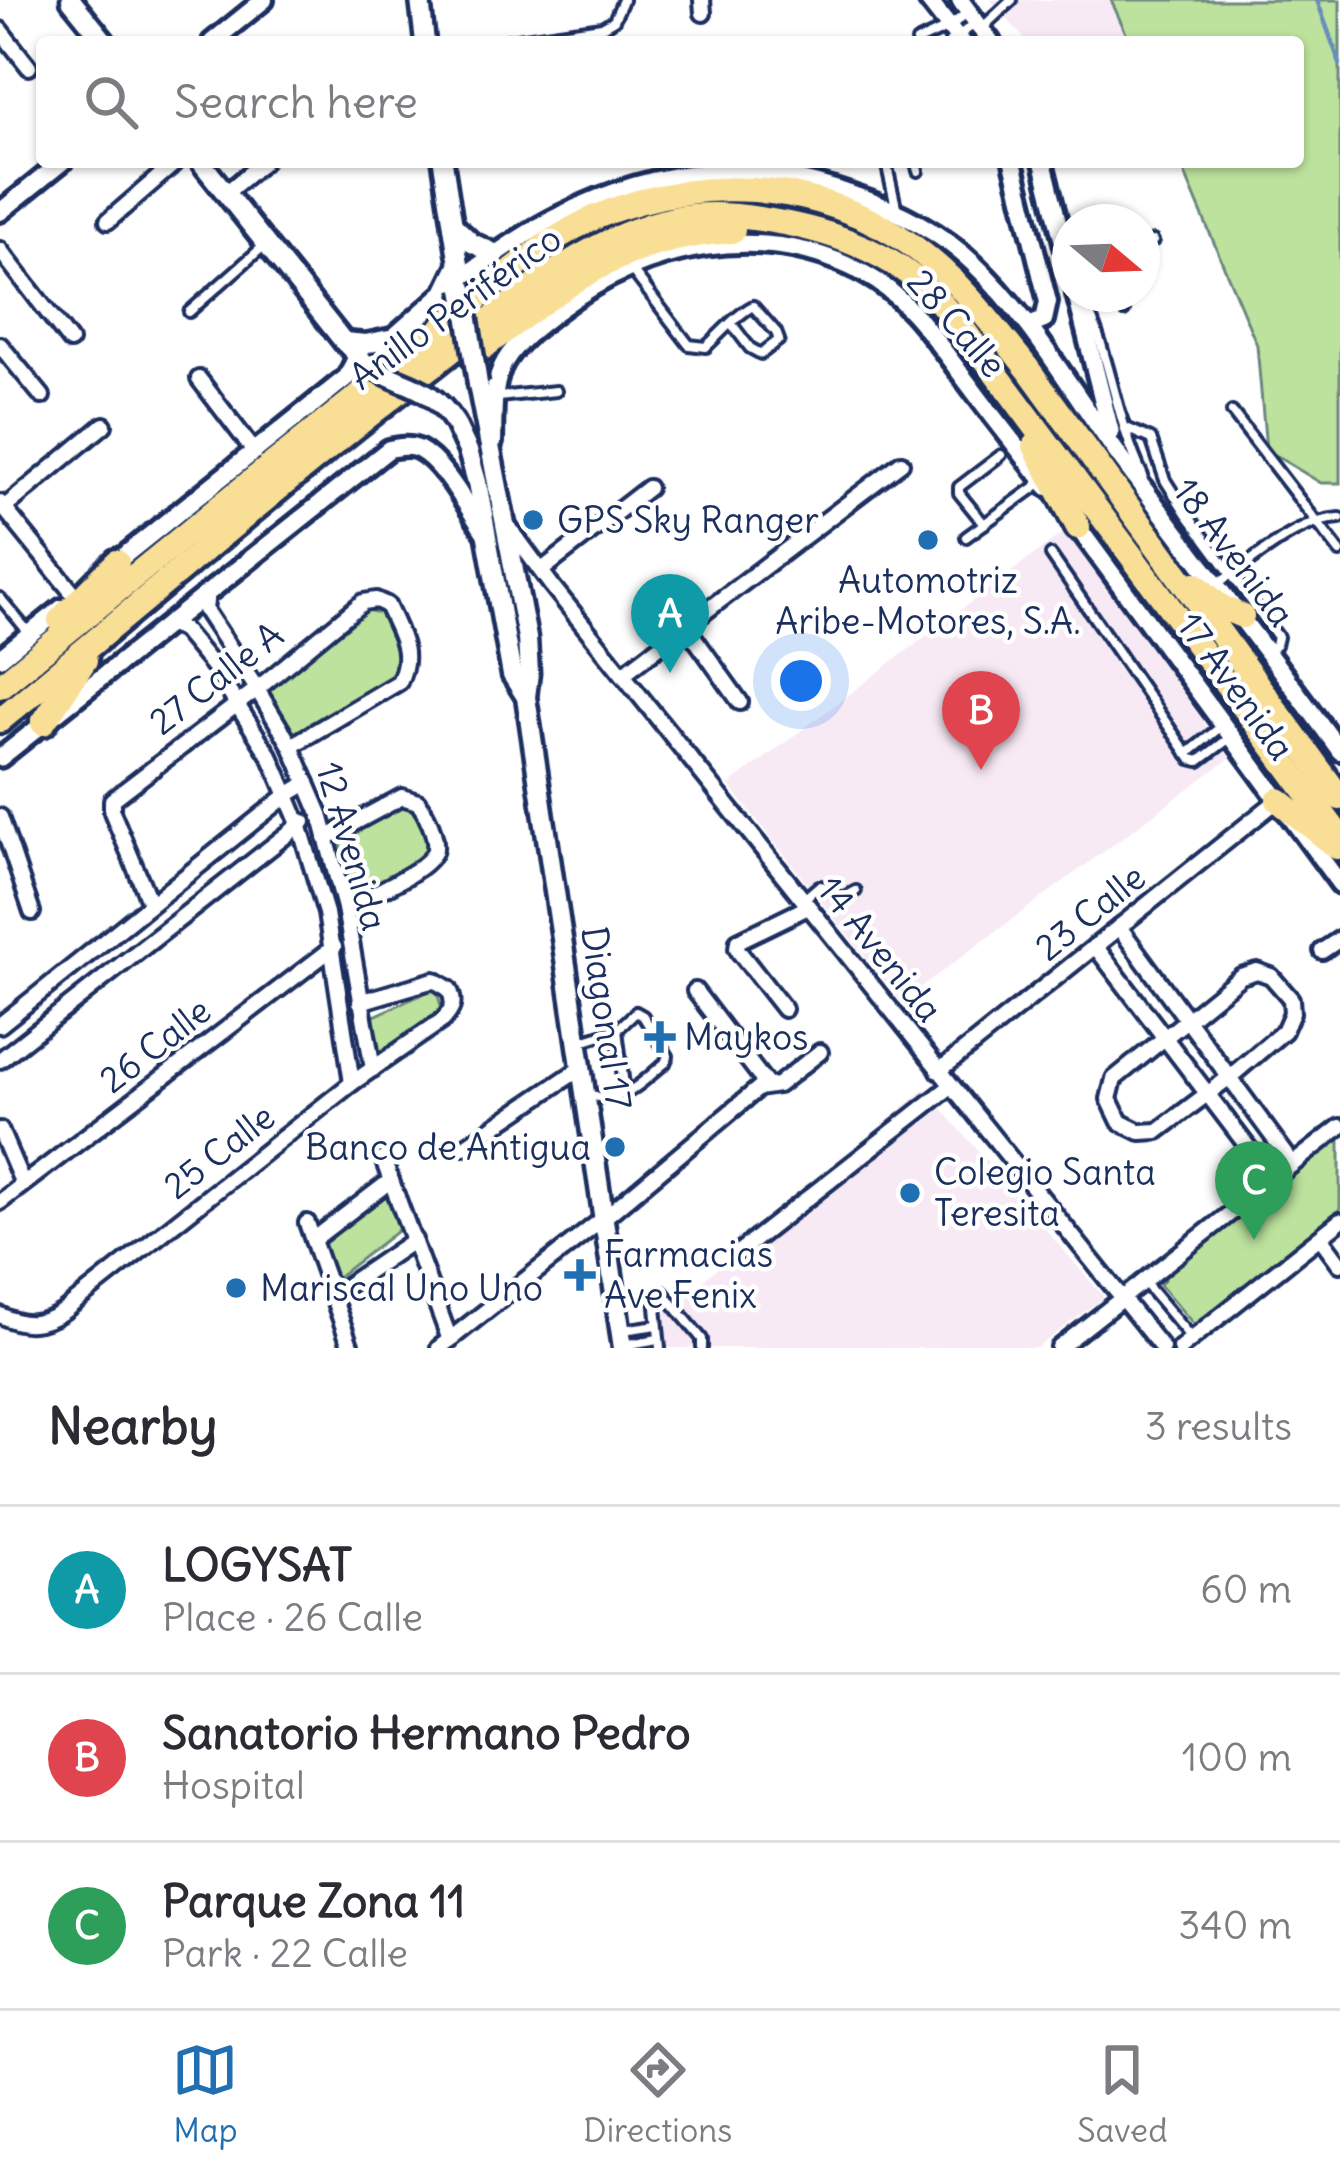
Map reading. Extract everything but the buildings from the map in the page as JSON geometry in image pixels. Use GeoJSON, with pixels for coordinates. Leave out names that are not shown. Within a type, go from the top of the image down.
{"type":"FeatureCollection","features":[{"type":"Feature","properties":{"kind":"highway","name":"Anillo Periférico"},"geometry":{"type":"LineString","coordinates":[[0,684],[556,238],[624,206],[667,194],[736,188],[801,198],[855,214],[902,238],[948,275],[1028,369],[1340,798]]}},
{"type":"Feature","properties":{"kind":"highway","name":"Anillo Periférico"},"geometry":{"type":"LineString","coordinates":[[0,720],[377,408],[574,259],[643,227],[683,217],[736,216],[791,224],[849,240],[925,287],[963,328],[1340,837]]}},
{"type":"Feature","properties":{"kind":"highway"},"geometry":{"type":"LineString","coordinates":[[419,387],[468,375],[575,280],[632,250],[697,233],[741,231],[849,240]]}},
{"type":"Feature","properties":{"kind":"highway"},"geometry":{"type":"LineString","coordinates":[[998,375],[1078,526]]}},
{"type":"Feature","properties":{"kind":"highway"},"geometry":{"type":"LineString","coordinates":[[1159,552],[1181,567],[1209,598],[1242,616]]}},
{"type":"Feature","properties":{"kind":"highway"},"geometry":{"type":"LineString","coordinates":[[0,684],[117,562]]}},
{"type":"Feature","properties":{"kind":"highway"},"geometry":{"type":"LineString","coordinates":[[44,723],[102,636]]}},
{"type":"Feature","properties":{"kind":"highway"},"geometry":{"type":"LineString","coordinates":[[1278,800],[1340,850]]}},
{"type":"Feature","properties":{"kind":"main road"},"geometry":{"type":"LineString","coordinates":[[71,0],[100,36]]}},
{"type":"Feature","properties":{"kind":"main road"},"geometry":{"type":"LineString","coordinates":[[420,0],[424,36]]}},
{"type":"Feature","properties":{"kind":"main road"},"geometry":{"type":"LineString","coordinates":[[206,168],[355,353],[394,338],[461,276]]}},
{"type":"Feature","properties":{"kind":"main road","name":"Diagonal 17"},"geometry":{"type":"LineString","coordinates":[[444,168],[461,276],[468,375],[493,452],[526,638],[526,697],[622,1341]]}},
{"type":"Feature","properties":{"kind":"main road"},"geometry":{"type":"LineString","coordinates":[[453,225],[472,243],[496,254]]}},
{"type":"Feature","properties":{"kind":"main road","name":"Diagonal 17"},"geometry":{"type":"LineString","coordinates":[[355,353],[380,372],[419,387],[455,423],[468,451],[489,539],[512,675],[526,697]]}},
{"type":"Feature","properties":{"kind":"street"},"geometry":{"type":"LineString","coordinates":[[219,36],[264,0]]}},
{"type":"Feature","properties":{"kind":"street"},"geometry":{"type":"LineString","coordinates":[[928,0],[953,36]]}},
{"type":"Feature","properties":{"kind":"street"},"geometry":{"type":"LineString","coordinates":[[0,30],[29,67]]}},
{"type":"Feature","properties":{"kind":"street"},"geometry":{"type":"LineString","coordinates":[[0,57],[13,46]]}},
{"type":"Feature","properties":{"kind":"street"},"geometry":{"type":"LineString","coordinates":[[0,212],[55,168]]}},
{"type":"Feature","properties":{"kind":"street"},"geometry":{"type":"LineString","coordinates":[[108,221],[169,168]]}},
{"type":"Feature","properties":{"kind":"street"},"geometry":{"type":"LineString","coordinates":[[226,193],[256,168]]}},
{"type":"Feature","properties":{"kind":"street"},"geometry":{"type":"LineString","coordinates":[[1015,168],[1048,302],[1041,322],[1029,326]]}},
{"type":"Feature","properties":{"kind":"street"},"geometry":{"type":"LineString","coordinates":[[1044,168],[1053,204]]}},
{"type":"Feature","properties":{"kind":"street","name":"Anillo Periférico"},"geometry":{"type":"LineString","coordinates":[[461,276],[558,216],[665,176],[741,172],[812,181],[897,212],[939,235],[974,263],[1029,326],[1116,451]]}},
{"type":"Feature","properties":{"kind":"street","name":"28 Calle"},"geometry":{"type":"LineString","coordinates":[[493,452],[496,384],[503,364],[514,349],[582,292],[684,249],[713,244],[775,245],[864,273],[901,300],[1078,526]]}},
{"type":"Feature","properties":{"kind":"street"},"geometry":{"type":"LineString","coordinates":[[0,250],[70,340]]}},
{"type":"Feature","properties":{"kind":"street"},"geometry":{"type":"LineString","coordinates":[[1045,282],[1052,279]]}},
{"type":"Feature","properties":{"kind":"street"},"geometry":{"type":"LineString","coordinates":[[1082,312],[1116,451]]}},
{"type":"Feature","properties":{"kind":"street"},"geometry":{"type":"LineString","coordinates":[[0,345],[42,396]]}},
{"type":"Feature","properties":{"kind":"street"},"geometry":{"type":"LineString","coordinates":[[0,658],[347,377],[355,353]]}},
{"type":"Feature","properties":{"kind":"street"},"geometry":{"type":"LineString","coordinates":[[199,379],[254,451]]}},
{"type":"Feature","properties":{"kind":"street"},"geometry":{"type":"LineString","coordinates":[[76,597],[2,506],[104,425]]}},
{"type":"Feature","properties":{"kind":"street"},"geometry":{"type":"LineString","coordinates":[[0,758],[389,448],[419,450],[437,464],[489,539]]}},
{"type":"Feature","properties":{"kind":"street","name":"18 Avenida"},"geometry":{"type":"LineString","coordinates":[[1116,451],[1156,504],[1224,579],[1242,616],[1333,727],[1340,751]]}},
{"type":"Feature","properties":{"kind":"street"},"geometry":{"type":"LineString","coordinates":[[623,674],[901,463]]}},
{"type":"Feature","properties":{"kind":"street"},"geometry":{"type":"LineString","coordinates":[[542,570],[648,488]]}},
{"type":"Feature","properties":{"kind":"street","name":"14 Avenida"},"geometry":{"type":"LineString","coordinates":[[507,524],[1162,1348]]}},
{"type":"Feature","properties":{"kind":"street","name":"17 Avenida"},"geometry":{"type":"LineString","coordinates":[[1078,526],[1340,884]]}},
{"type":"Feature","properties":{"kind":"street"},"geometry":{"type":"LineString","coordinates":[[518,588],[530,578],[552,586]]}},
{"type":"Feature","properties":{"kind":"street","name":"12 Avenida"},"geometry":{"type":"LineString","coordinates":[[207,592],[205,610],[290,746],[320,814],[345,908],[373,1069]]}},
{"type":"Feature","properties":{"kind":"street","name":"27 Calle A"},"geometry":{"type":"LineString","coordinates":[[150,903],[111,806],[118,795],[363,602],[387,605],[407,655],[399,682],[290,746]]}},
{"type":"Feature","properties":{"kind":"street","name":"12 Avenida"},"geometry":{"type":"LineString","coordinates":[[168,623],[188,634],[212,664],[271,758],[299,824],[326,913],[352,1083]]}},
{"type":"Feature","properties":{"kind":"street"},"geometry":{"type":"LineString","coordinates":[[686,626],[740,702]]}},
{"type":"Feature","properties":{"kind":"street"},"geometry":{"type":"LineString","coordinates":[[0,1025],[307,783]]}},
{"type":"Feature","properties":{"kind":"street"},"geometry":{"type":"LineString","coordinates":[[326,838],[402,797],[413,799],[424,810],[435,848],[428,863],[345,908]]}},
{"type":"Feature","properties":{"kind":"street","name":"23 Calle"},"geometry":{"type":"LineString","coordinates":[[939,1071],[1278,800]]}},
{"type":"Feature","properties":{"kind":"street"},"geometry":{"type":"LineString","coordinates":[[0,1060],[299,824],[320,814]]}},
{"type":"Feature","properties":{"kind":"street"},"geometry":{"type":"LineString","coordinates":[[0,818],[32,912]]}},
{"type":"Feature","properties":{"kind":"street"},"geometry":{"type":"LineString","coordinates":[[784,1009],[740,953],[738,941],[805,903]]}},
{"type":"Feature","properties":{"kind":"street"},"geometry":{"type":"LineString","coordinates":[[1119,927],[1293,1164]]}},
{"type":"Feature","properties":{"kind":"street","name":"26 Calle"},"geometry":{"type":"LineString","coordinates":[[0,1202],[331,948],[350,939]]}},
{"type":"Feature","properties":{"kind":"street"},"geometry":{"type":"LineString","coordinates":[[1322,951],[1340,939]]}},
{"type":"Feature","properties":{"kind":"street"},"geometry":{"type":"LineString","coordinates":[[1095,946],[1273,1180]]}},
{"type":"Feature","properties":{"kind":"street"},"geometry":{"type":"LineString","coordinates":[[1257,971],[1271,976],[1291,999],[1292,1013],[1284,1031],[1158,1131],[1140,1132],[1120,1122],[1109,1099],[1114,1078],[1189,1018],[1241,976],[1257,971]]}},
{"type":"Feature","properties":{"kind":"street","name":"25 Calle"},"geometry":{"type":"LineString","coordinates":[[0,1315],[32,1324],[64,1311],[352,1083],[442,1020],[452,1010],[452,994],[434,980],[360,1002]]}},
{"type":"Feature","properties":{"kind":"street"},"geometry":{"type":"LineString","coordinates":[[695,991],[767,1085]]}},
{"type":"Feature","properties":{"kind":"street"},"geometry":{"type":"LineString","coordinates":[[382,1159],[414,1240],[445,1344],[759,1088],[778,1084],[820,1052]]}},
{"type":"Feature","properties":{"kind":"street"},"geometry":{"type":"LineString","coordinates":[[464,1147],[581,1068]]}},
{"type":"Feature","properties":{"kind":"street"},"geometry":{"type":"LineString","coordinates":[[739,1252],[951,1086]]}},
{"type":"Feature","properties":{"kind":"street"},"geometry":{"type":"LineString","coordinates":[[1060,1348],[1340,1127]]}},
{"type":"Feature","properties":{"kind":"street"},"geometry":{"type":"LineString","coordinates":[[0,1130],[23,1184]]}},
{"type":"Feature","properties":{"kind":"street"},"geometry":{"type":"LineString","coordinates":[[313,1240],[390,1180]]}},
{"type":"Feature","properties":{"kind":"street"},"geometry":{"type":"LineString","coordinates":[[307,1223],[351,1348]]}},
{"type":"Feature","properties":{"kind":"street"},"geometry":{"type":"LineString","coordinates":[[1186,1343],[1339,1223]]}},
{"type":"Feature","properties":{"kind":"street"},"geometry":{"type":"LineString","coordinates":[[1320,1237],[1340,1264]]}},
{"type":"Feature","properties":{"kind":"street"},"geometry":{"type":"LineString","coordinates":[[333,1295],[414,1240]]}},
{"type":"Feature","properties":{"kind":"lane"},"geometry":{"type":"LineString","coordinates":[[545,36],[602,27],[614,20],[623,0]]}},
{"type":"Feature","properties":{"kind":"lane"},"geometry":{"type":"LineString","coordinates":[[976,21],[1012,0]]}},
{"type":"Feature","properties":{"kind":"lane"},"geometry":{"type":"LineString","coordinates":[[741,172],[760,168]]}},
{"type":"Feature","properties":{"kind":"lane"},"geometry":{"type":"LineString","coordinates":[[887,168],[897,212]]}},
{"type":"Feature","properties":{"kind":"lane"},"geometry":{"type":"LineString","coordinates":[[189,312],[267,243]]}},
{"type":"Feature","properties":{"kind":"lane"},"geometry":{"type":"LineString","coordinates":[[630,268],[689,346],[706,347],[731,322],[753,306],[779,340],[761,355],[749,348],[731,322]]}},
{"type":"Feature","properties":{"kind":"lane"},"geometry":{"type":"LineString","coordinates":[[1088,312],[1134,457],[1156,504]]}},
{"type":"Feature","properties":{"kind":"lane"},"geometry":{"type":"LineString","coordinates":[[495,397],[556,391]]}},
{"type":"Feature","properties":{"kind":"lane"},"geometry":{"type":"LineString","coordinates":[[1232,412],[1340,552]]}},
{"type":"Feature","properties":{"kind":"lane"},"geometry":{"type":"LineString","coordinates":[[1124,428],[1151,439],[1165,480],[1224,579],[1277,637],[1268,651]]}},
{"type":"Feature","properties":{"kind":"lane"},"geometry":{"type":"LineString","coordinates":[[984,524],[958,487],[1001,455]]}},
{"type":"Feature","properties":{"kind":"lane"},"geometry":{"type":"LineString","coordinates":[[966,537],[1043,482]]}},
{"type":"Feature","properties":{"kind":"lane"},"geometry":{"type":"LineString","coordinates":[[1224,579],[1317,521],[1340,518]]}},
{"type":"Feature","properties":{"kind":"lane"},"geometry":{"type":"LineString","coordinates":[[1051,555],[1187,754],[1228,730]]}},
{"type":"Feature","properties":{"kind":"lane"},"geometry":{"type":"LineString","coordinates":[[0,598],[30,634]]}},
{"type":"Feature","properties":{"kind":"lane"},"geometry":{"type":"LineString","coordinates":[[805,903],[819,886],[827,886],[841,899],[856,891]]}},
{"type":"Feature","properties":{"kind":"lane"},"geometry":{"type":"LineString","coordinates":[[578,1043],[617,1030],[636,1012],[644,1016],[668,1056],[625,1096],[609,1100],[585,1093]]}},
{"type":"Feature","properties":{"kind":"lane"},"geometry":{"type":"LineString","coordinates":[[617,1030],[625,1096]]}},
{"type":"Feature","properties":{"kind":"lane"},"geometry":{"type":"LineString","coordinates":[[1144,1281],[1186,1343]]}},
{"type":"Feature","properties":{"kind":"lane"},"geometry":{"type":"LineString","coordinates":[[622,1341],[659,1344],[655,1297],[664,1292],[703,1339],[703,1348]]}},
{"type":"Feature","properties":{"kind":"lane"},"geometry":{"type":"LineString","coordinates":[[622,1341],[657,1325]]}},
{"type":"Feature","properties":{"kind":"shaded area"},"geometry":{"type":"Polygon","coordinates":[[[991,0],[1111,0],[1127,36],[1022,36],[991,0]]]}},
{"type":"Feature","properties":{"kind":"shaded area"},"geometry":{"type":"Polygon","coordinates":[[[1065,531],[1230,758],[901,1002],[729,785],[1065,531]]]}},
{"type":"Feature","properties":{"kind":"shaded area","name":"Colegio Santa Teresita"},"geometry":{"type":"Polygon","coordinates":[[[925,1089],[1104,1297],[1037,1348],[638,1348],[636,1338],[925,1089]]]}},
{"type":"Feature","properties":{"kind":"green space"},"geometry":{"type":"Polygon","coordinates":[[[1111,0],[1340,0],[1340,483],[1321,483],[1266,450],[1257,345],[1183,168],[1304,168],[1304,36],[1127,36],[1111,0]]]}},
{"type":"Feature","properties":{"kind":"green space"},"geometry":{"type":"Polygon","coordinates":[[[366,610],[380,613],[400,657],[395,675],[294,735],[268,690],[366,610]]]}},
{"type":"Feature","properties":{"kind":"green space"},"geometry":{"type":"Polygon","coordinates":[[[416,800],[436,853],[353,894],[339,838],[416,800]]]}},
{"type":"Feature","properties":{"kind":"green space"},"geometry":{"type":"Polygon","coordinates":[[[436,988],[443,1013],[373,1067],[368,1019],[436,988]]]}},
{"type":"Feature","properties":{"kind":"green space"},"geometry":{"type":"Polygon","coordinates":[[[1340,1131],[1340,1209],[1195,1326],[1160,1285],[1170,1271],[1340,1131]]]}},
{"type":"Feature","properties":{"kind":"green space"},"geometry":{"type":"Polygon","coordinates":[[[387,1191],[401,1228],[335,1279],[323,1242],[387,1191]]]}},
{"type":"Feature","properties":{"kind":"waterway"},"geometry":{"type":"LineString","coordinates":[[1317,0],[1340,64]]}},
{"type":"Feature","properties":{"kind":"place","name":"GPS Sky Ranger"},"geometry":{"type":"Point","coordinates":[533,520]}},
{"type":"Feature","properties":{"kind":"place","name":"Automotriz Aribe-Motores, S.A."},"geometry":{"type":"Point","coordinates":[928,540]}},
{"type":"Feature","properties":{"kind":"place","name":"LOGYSAT"},"geometry":{"type":"Point","coordinates":[670,673]}},
{"type":"Feature","properties":{"kind":"place","name":"Sanatorio Hermano Pedro"},"geometry":{"type":"Point","coordinates":[981,770]}},
{"type":"Feature","properties":{"kind":"place","name":"Maykos"},"geometry":{"type":"Point","coordinates":[660,1037]}},
{"type":"Feature","properties":{"kind":"place","name":"Banco de Antigua"},"geometry":{"type":"Point","coordinates":[615,1147]}},
{"type":"Feature","properties":{"kind":"place","name":"Colegio Santa Teresita"},"geometry":{"type":"Point","coordinates":[910,1193]}},
{"type":"Feature","properties":{"kind":"place","name":"Parque Zona 11"},"geometry":{"type":"Point","coordinates":[1254,1240]}},
{"type":"Feature","properties":{"kind":"place","name":"Farmacias Ave Fenix"},"geometry":{"type":"Point","coordinates":[580,1275]}},
{"type":"Feature","properties":{"kind":"place","name":"Mariscal Uno Uno"},"geometry":{"type":"Point","coordinates":[236,1288]}}]}
